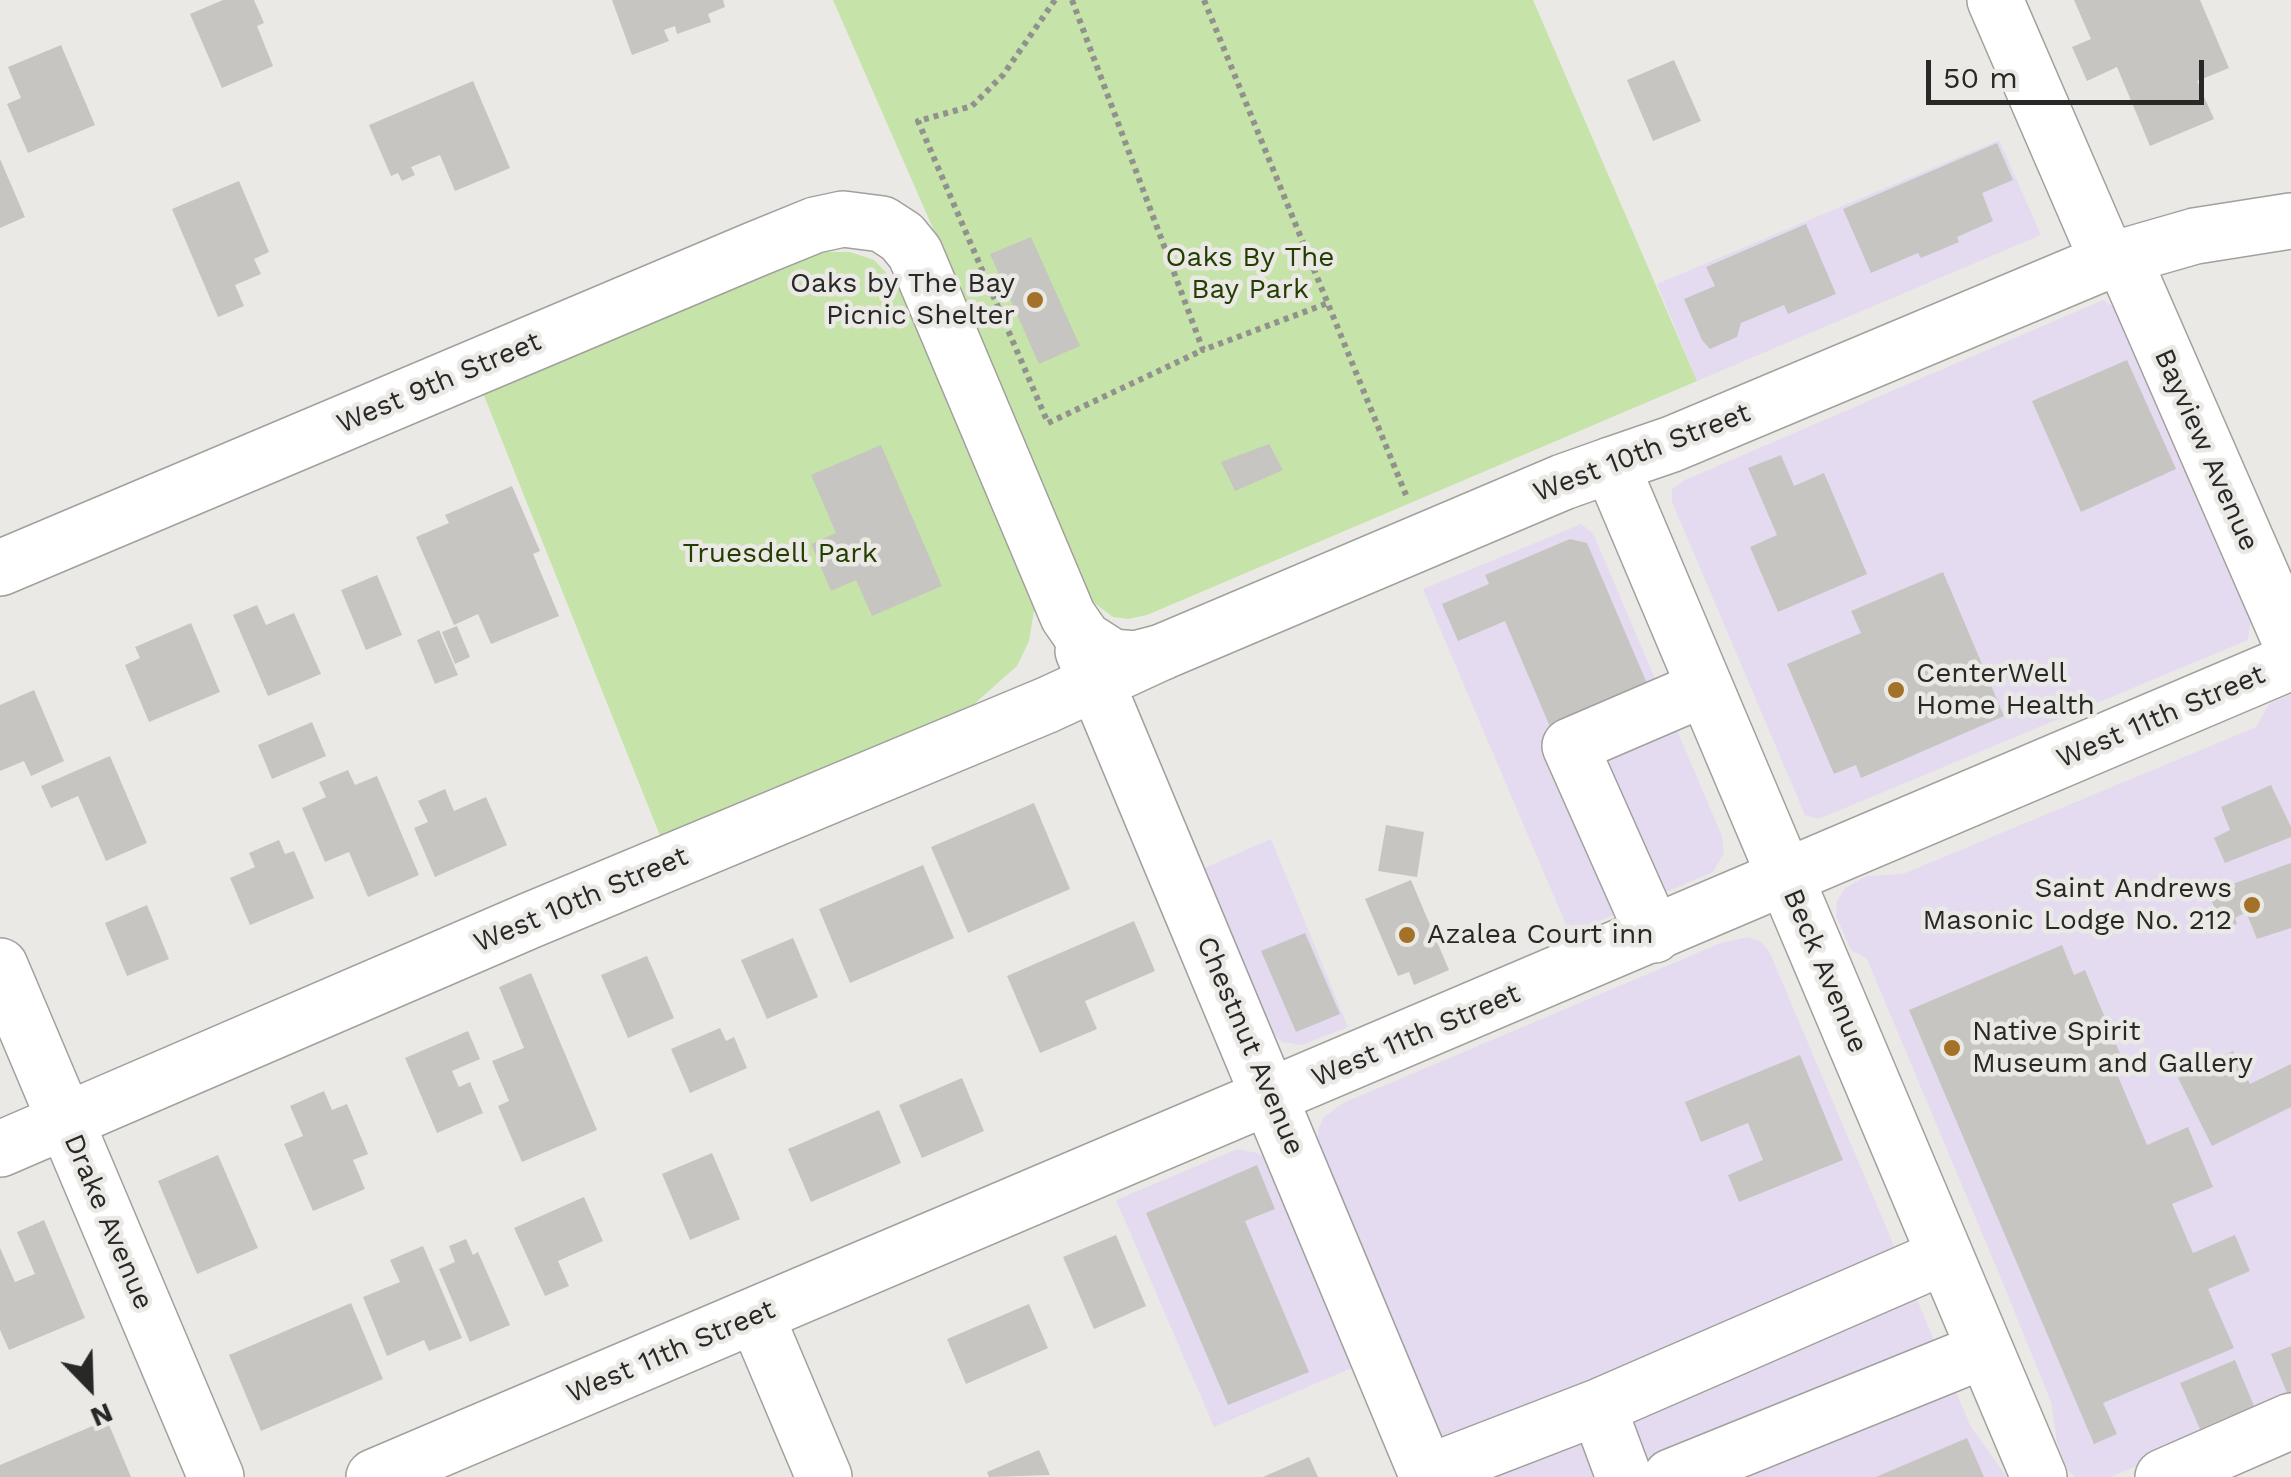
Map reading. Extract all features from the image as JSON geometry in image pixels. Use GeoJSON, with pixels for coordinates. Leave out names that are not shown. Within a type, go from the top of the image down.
{"type":"FeatureCollection","features":[{"type":"Feature","properties":{"kind":"main road","name":"Bayview Avenue"},"geometry":{"type":"LineString","coordinates":[[1995,0],[2291,644]]}},
{"type":"Feature","properties":{"kind":"main road","name":"West 9th Street"},"geometry":{"type":"LineString","coordinates":[[0,568],[815,226],[842,218],[882,224]]}},
{"type":"Feature","properties":{"kind":"main road","name":"West 10th Street"},"geometry":{"type":"LineString","coordinates":[[0,1149],[531,920],[1088,649],[1123,659],[1162,652],[1563,482],[1672,444],[2115,259],[2195,236],[2291,221]]}},
{"type":"Feature","properties":{"kind":"main road","name":"Chestnut Avenue"},"geometry":{"type":"LineString","coordinates":[[882,224],[902,237],[926,274],[1088,649],[1428,1475]]}},
{"type":"Feature","properties":{"kind":"main road","name":"Beck Avenue"},"geometry":{"type":"LineString","coordinates":[[1611,465],[2038,1477]]}},
{"type":"Feature","properties":{"kind":"main road","name":"West 11th Street"},"geometry":{"type":"LineString","coordinates":[[374,1477],[2291,662]]}},
{"type":"Feature","properties":{"kind":"main road"},"geometry":{"type":"LineString","coordinates":[[1654,935],[1570,746],[1705,688]]}},
{"type":"Feature","properties":{"kind":"main road","name":"Drake Avenue"},"geometry":{"type":"LineString","coordinates":[[0,966],[216,1477]]}},
{"type":"Feature","properties":{"kind":"main road"},"geometry":{"type":"LineString","coordinates":[[1428,1475],[1598,1407],[1945,1256]]}},
{"type":"Feature","properties":{"kind":"main road"},"geometry":{"type":"LineString","coordinates":[[756,1316],[824,1477]]}},
{"type":"Feature","properties":{"kind":"main road"},"geometry":{"type":"LineString","coordinates":[[1671,1477],[1985,1350]]}},
{"type":"Feature","properties":{"kind":"main road"},"geometry":{"type":"LineString","coordinates":[[1598,1407],[1624,1477]]}},
{"type":"Feature","properties":{"kind":"main road"},"geometry":{"type":"LineString","coordinates":[[2163,1477],[2291,1421]]}},
{"type":"Feature","properties":{"kind":"path"},"geometry":{"type":"LineString","coordinates":[[1056,0],[1003,75],[972,106],[918,122],[1048,423],[1203,350],[1328,303]]}},
{"type":"Feature","properties":{"kind":"path"},"geometry":{"type":"LineString","coordinates":[[1072,0],[1203,350]]}},
{"type":"Feature","properties":{"kind":"path"},"geometry":{"type":"LineString","coordinates":[[1204,0],[1406,494]]}},
{"type":"Feature","properties":{"kind":"shaded area"},"geometry":{"type":"Polygon","coordinates":[[[1999,140],[2041,235],[1697,381],[1657,284],[1999,140]]]}},
{"type":"Feature","properties":{"kind":"shaded area"},"geometry":{"type":"Polygon","coordinates":[[[2103,300],[2117,309],[2251,617],[2248,640],[1826,816],[1818,819],[1805,815],[1672,502],[1672,489],[1685,480],[2103,300]]]}},
{"type":"Feature","properties":{"kind":"shaded area"},"geometry":{"type":"Polygon","coordinates":[[[1581,524],[1593,533],[1722,836],[1724,853],[1713,872],[1570,934],[1423,589],[1581,524]]]}},
{"type":"Feature","properties":{"kind":"shaded area"},"geometry":{"type":"Polygon","coordinates":[[[2291,694],[2291,1403],[2110,1477],[2075,1477],[2057,1443],[2051,1402],[2000,1276],[1867,959],[1851,950],[1836,916],[1837,901],[1845,888],[1867,876],[1903,874],[2256,727],[2269,704],[2291,694]]]}},
{"type":"Feature","properties":{"kind":"shaded area"},"geometry":{"type":"Polygon","coordinates":[[[1271,839],[1348,1027],[1302,1045],[1282,1042],[1271,1031],[1202,869],[1271,839]]]}},
{"type":"Feature","properties":{"kind":"shaded area"},"geometry":{"type":"Polygon","coordinates":[[[1748,937],[1760,941],[1769,951],[1971,1427],[2007,1477],[1450,1477],[1318,1148],[1318,1129],[1324,1117],[1343,1103],[1721,943],[1748,937]]]}},
{"type":"Feature","properties":{"kind":"shaded area"},"geometry":{"type":"Polygon","coordinates":[[[1237,1149],[1258,1153],[1270,1162],[1359,1365],[1214,1427],[1116,1200],[1237,1149]]]}},
{"type":"Feature","properties":{"kind":"green space","name":"Oaks By The Bay Park"},"geometry":{"type":"Polygon","coordinates":[[[833,0],[1533,0],[1697,381],[1147,615],[1113,617],[1093,602],[1084,588],[833,0]]]}},
{"type":"Feature","properties":{"kind":"green space","name":"Truesdell Park"},"geometry":{"type":"Polygon","coordinates":[[[822,252],[850,252],[874,260],[901,288],[1035,604],[1029,641],[1017,666],[965,712],[663,843],[483,393],[822,252]]]}},
{"type":"Feature","properties":{"kind":"building"},"geometry":{"type":"Polygon","coordinates":[[[223,0],[254,0],[264,23],[257,26],[273,66],[222,88],[190,14],[223,0]]]}},
{"type":"Feature","properties":{"kind":"building"},"geometry":{"type":"Polygon","coordinates":[[[612,0],[723,0],[725,7],[708,14],[711,22],[677,34],[675,26],[664,30],[669,41],[632,55],[612,0]]]}},
{"type":"Feature","properties":{"kind":"building"},"geometry":{"type":"Polygon","coordinates":[[[2074,0],[2200,0],[2229,68],[2197,81],[2214,119],[2150,146],[2117,67],[2087,81],[2072,47],[2091,39],[2074,0]]]}},
{"type":"Feature","properties":{"kind":"building"},"geometry":{"type":"Polygon","coordinates":[[[61,45],[95,125],[28,153],[7,104],[21,98],[8,67],[61,45]]]}},
{"type":"Feature","properties":{"kind":"building"},"geometry":{"type":"Polygon","coordinates":[[[1674,60],[1701,121],[1653,141],[1627,80],[1674,60]]]}},
{"type":"Feature","properties":{"kind":"building"},"geometry":{"type":"Polygon","coordinates":[[[473,81],[510,168],[455,191],[440,155],[411,167],[415,175],[402,181],[398,173],[391,176],[369,125],[473,81]]]}},
{"type":"Feature","properties":{"kind":"building"},"geometry":{"type":"Polygon","coordinates":[[[1997,143],[2013,180],[1982,193],[1993,221],[1957,237],[1959,242],[1921,258],[1918,253],[1871,273],[1843,209],[1997,143]]]}},
{"type":"Feature","properties":{"kind":"building"},"geometry":{"type":"Polygon","coordinates":[[[0,159],[25,217],[0,228],[0,159]]]}},
{"type":"Feature","properties":{"kind":"building"},"geometry":{"type":"Polygon","coordinates":[[[239,181],[269,252],[254,259],[261,274],[235,285],[244,306],[218,317],[172,209],[239,181]]]}},
{"type":"Feature","properties":{"kind":"building"},"geometry":{"type":"Polygon","coordinates":[[[1806,224],[1836,294],[1788,314],[1784,305],[1741,323],[1737,337],[1710,349],[1684,299],[1715,286],[1706,267],[1806,224]]]}},
{"type":"Feature","properties":{"kind":"building","name":"Oaks by The Bay Picnic Shelter"},"geometry":{"type":"Polygon","coordinates":[[[1031,237],[1080,346],[1039,364],[990,254],[1031,237]]]}},
{"type":"Feature","properties":{"kind":"building"},"geometry":{"type":"Polygon","coordinates":[[[2127,360],[2176,469],[2081,512],[2032,401],[2127,360]]]}},
{"type":"Feature","properties":{"kind":"building"},"geometry":{"type":"Polygon","coordinates":[[[1269,444],[1283,470],[1235,491],[1221,462],[1269,444]]]}},
{"type":"Feature","properties":{"kind":"building"},"geometry":{"type":"Polygon","coordinates":[[[881,445],[942,586],[872,616],[856,580],[831,591],[811,544],[836,533],[811,475],[881,445]]]}},
{"type":"Feature","properties":{"kind":"building"},"geometry":{"type":"Polygon","coordinates":[[[1781,455],[1794,486],[1824,473],[1867,574],[1778,612],[1750,547],[1777,535],[1748,468],[1781,455]]]}},
{"type":"Feature","properties":{"kind":"building"},"geometry":{"type":"Polygon","coordinates":[[[512,486],[540,551],[533,554],[559,616],[491,644],[478,614],[454,625],[416,537],[449,523],[445,515],[512,486]]]}},
{"type":"Feature","properties":{"kind":"building"},"geometry":{"type":"Polygon","coordinates":[[[1570,539],[1587,543],[1649,688],[1551,729],[1505,621],[1458,641],[1442,604],[1489,584],[1485,575],[1570,539]]]}},
{"type":"Feature","properties":{"kind":"building","name":"CenterWell Home Health"},"geometry":{"type":"Polygon","coordinates":[[[1943,572],[2004,716],[1861,778],[1856,765],[1834,774],[1787,664],[1861,633],[1851,611],[1943,572]]]}},
{"type":"Feature","properties":{"kind":"building"},"geometry":{"type":"Polygon","coordinates":[[[377,575],[402,635],[366,650],[341,590],[377,575]]]}},
{"type":"Feature","properties":{"kind":"building"},"geometry":{"type":"Polygon","coordinates":[[[257,605],[266,625],[294,613],[321,674],[268,696],[233,615],[257,605]]]}},
{"type":"Feature","properties":{"kind":"building"},"geometry":{"type":"Polygon","coordinates":[[[191,623],[220,692],[149,722],[125,665],[140,658],[135,647],[191,623]]]}},
{"type":"Feature","properties":{"kind":"building"},"geometry":{"type":"Polygon","coordinates":[[[457,626],[470,657],[455,664],[442,632],[457,626]]]}},
{"type":"Feature","properties":{"kind":"building"},"geometry":{"type":"Polygon","coordinates":[[[439,630],[458,675],[435,684],[417,640],[439,630]]]}},
{"type":"Feature","properties":{"kind":"building"},"geometry":{"type":"Polygon","coordinates":[[[34,690],[64,761],[31,776],[24,761],[0,771],[0,705],[34,690]]]}},
{"type":"Feature","properties":{"kind":"building"},"geometry":{"type":"Polygon","coordinates":[[[312,722],[326,756],[272,779],[258,745],[312,722]]]}},
{"type":"Feature","properties":{"kind":"building"},"geometry":{"type":"Polygon","coordinates":[[[110,756],[147,843],[106,861],[78,796],[51,808],[41,786],[110,756]]]}},
{"type":"Feature","properties":{"kind":"building"},"geometry":{"type":"Polygon","coordinates":[[[348,770],[355,785],[377,776],[419,875],[368,897],[349,852],[325,862],[302,808],[326,797],[319,782],[348,770]]]}},
{"type":"Feature","properties":{"kind":"building"},"geometry":{"type":"Polygon","coordinates":[[[2271,785],[2291,827],[2291,837],[2225,863],[2214,838],[2230,830],[2221,807],[2271,785]]]}},
{"type":"Feature","properties":{"kind":"building"},"geometry":{"type":"Polygon","coordinates":[[[445,789],[454,811],[486,797],[507,845],[435,877],[414,828],[428,822],[418,801],[445,789]]]}},
{"type":"Feature","properties":{"kind":"building"},"geometry":{"type":"Polygon","coordinates":[[[1034,803],[1070,889],[968,933],[931,847],[1034,803]]]}},
{"type":"Feature","properties":{"kind":"building"},"geometry":{"type":"Polygon","coordinates":[[[1386,825],[1424,832],[1417,877],[1378,871],[1386,825]]]}},
{"type":"Feature","properties":{"kind":"building"},"geometry":{"type":"Polygon","coordinates":[[[279,840],[285,854],[294,851],[314,898],[250,925],[230,878],[255,867],[249,853],[279,840]]]}},
{"type":"Feature","properties":{"kind":"building","name":"Saint Andrews Masonic Lodge No. 212"},"geometry":{"type":"Polygon","coordinates":[[[2291,863],[2291,928],[2257,939],[2246,912],[2235,918],[2237,924],[2225,929],[2210,898],[2224,887],[2291,863]]]}},
{"type":"Feature","properties":{"kind":"building"},"geometry":{"type":"Polygon","coordinates":[[[923,865],[954,938],[850,983],[819,909],[923,865]]]}},
{"type":"Feature","properties":{"kind":"building","name":"Azalea Court inn"},"geometry":{"type":"Polygon","coordinates":[[[1411,880],[1449,970],[1414,985],[1409,972],[1398,976],[1365,899],[1411,880]]]}},
{"type":"Feature","properties":{"kind":"building"},"geometry":{"type":"Polygon","coordinates":[[[147,905],[169,959],[127,976],[105,923],[147,905]]]}},
{"type":"Feature","properties":{"kind":"building"},"geometry":{"type":"Polygon","coordinates":[[[1134,921],[1155,971],[1085,1001],[1097,1029],[1040,1053],[1007,976],[1134,921]]]}},
{"type":"Feature","properties":{"kind":"building"},"geometry":{"type":"Polygon","coordinates":[[[1305,933],[1340,1014],[1296,1032],[1261,951],[1305,933]]]}},
{"type":"Feature","properties":{"kind":"building"},"geometry":{"type":"Polygon","coordinates":[[[793,938],[818,997],[767,1019],[741,960],[793,938]]]}},
{"type":"Feature","properties":{"kind":"building"},"geometry":{"type":"Polygon","coordinates":[[[2062,945],[2074,975],[2085,970],[2121,1056],[2111,1060],[2147,1145],[2188,1127],[2213,1187],[2172,1204],[2193,1253],[2235,1235],[2250,1271],[2208,1289],[2234,1348],[2103,1403],[2117,1434],[2094,1444],[1909,1010],[2062,945]]]}},
{"type":"Feature","properties":{"kind":"building"},"geometry":{"type":"Polygon","coordinates":[[[647,956],[674,1018],[628,1038],[601,975],[647,956]]]}},
{"type":"Feature","properties":{"kind":"building"},"geometry":{"type":"Polygon","coordinates":[[[531,973],[597,1130],[522,1162],[498,1106],[509,1101],[492,1061],[524,1048],[499,987],[531,973]]]}},
{"type":"Feature","properties":{"kind":"building"},"geometry":{"type":"Polygon","coordinates":[[[720,1028],[726,1041],[734,1037],[747,1068],[690,1093],[671,1049],[720,1028]]]}},
{"type":"Feature","properties":{"kind":"building"},"geometry":{"type":"Polygon","coordinates":[[[468,1031],[480,1059],[452,1071],[459,1087],[470,1082],[483,1113],[437,1133],[405,1058],[468,1031]]]}},
{"type":"Feature","properties":{"kind":"building"},"geometry":{"type":"Polygon","coordinates":[[[2233,1051],[2250,1084],[2291,1064],[2291,1107],[2212,1146],[2178,1078],[2233,1051]]]}},
{"type":"Feature","properties":{"kind":"building"},"geometry":{"type":"Polygon","coordinates":[[[1800,1055],[1843,1160],[1739,1202],[1728,1175],[1763,1160],[1748,1123],[1701,1142],[1685,1102],[1800,1055]]]}},
{"type":"Feature","properties":{"kind":"building"},"geometry":{"type":"Polygon","coordinates":[[[962,1078],[984,1131],[922,1158],[899,1105],[962,1078]]]}},
{"type":"Feature","properties":{"kind":"building"},"geometry":{"type":"Polygon","coordinates":[[[324,1091],[332,1110],[347,1104],[368,1154],[353,1160],[365,1189],[313,1211],[284,1144],[303,1136],[290,1106],[324,1091]]]}},
{"type":"Feature","properties":{"kind":"building"},"geometry":{"type":"Polygon","coordinates":[[[879,1110],[901,1163],[811,1202],[788,1149],[879,1110]]]}},
{"type":"Feature","properties":{"kind":"building"},"geometry":{"type":"Polygon","coordinates":[[[712,1153],[740,1219],[690,1240],[662,1174],[712,1153]]]}},
{"type":"Feature","properties":{"kind":"building"},"geometry":{"type":"Polygon","coordinates":[[[218,1155],[258,1248],[197,1274],[158,1181],[218,1155]]]}},
{"type":"Feature","properties":{"kind":"building"},"geometry":{"type":"Polygon","coordinates":[[[1257,1165],[1275,1209],[1245,1221],[1309,1372],[1228,1405],[1146,1213],[1257,1165]]]}},
{"type":"Feature","properties":{"kind":"building"},"geometry":{"type":"Polygon","coordinates":[[[584,1197],[603,1241],[558,1261],[569,1286],[545,1296],[514,1228],[584,1197]]]}},
{"type":"Feature","properties":{"kind":"building"},"geometry":{"type":"Polygon","coordinates":[[[44,1220],[85,1318],[9,1350],[0,1330],[0,1248],[15,1282],[35,1274],[17,1232],[44,1220]]]}},
{"type":"Feature","properties":{"kind":"building"},"geometry":{"type":"Polygon","coordinates":[[[1116,1235],[1146,1306],[1094,1329],[1063,1257],[1116,1235]]]}},
{"type":"Feature","properties":{"kind":"building"},"geometry":{"type":"Polygon","coordinates":[[[466,1239],[473,1255],[478,1252],[510,1325],[470,1342],[439,1269],[455,1262],[449,1246],[466,1239]]]}},
{"type":"Feature","properties":{"kind":"building"},"geometry":{"type":"Polygon","coordinates":[[[423,1246],[462,1338],[429,1351],[424,1340],[387,1356],[363,1297],[400,1282],[390,1260],[423,1246]]]}},
{"type":"Feature","properties":{"kind":"building"},"geometry":{"type":"Polygon","coordinates":[[[351,1303],[383,1379],[261,1431],[229,1355],[351,1303]]]}},
{"type":"Feature","properties":{"kind":"building"},"geometry":{"type":"Polygon","coordinates":[[[1029,1304],[1048,1348],[966,1384],[947,1339],[1029,1304]]]}},
{"type":"Feature","properties":{"kind":"building"},"geometry":{"type":"Polygon","coordinates":[[[2291,1346],[2291,1392],[2287,1393],[2271,1354],[2291,1346]]]}},
{"type":"Feature","properties":{"kind":"building"},"geometry":{"type":"Polygon","coordinates":[[[2235,1360],[2254,1406],[2200,1429],[2180,1383],[2235,1360]]]}},
{"type":"Feature","properties":{"kind":"building"},"geometry":{"type":"Polygon","coordinates":[[[107,1420],[131,1477],[0,1477],[0,1465],[107,1420]]]}},
{"type":"Feature","properties":{"kind":"building"},"geometry":{"type":"Polygon","coordinates":[[[1967,1438],[1984,1477],[1876,1477],[1967,1438]]]}},
{"type":"Feature","properties":{"kind":"building"},"geometry":{"type":"Polygon","coordinates":[[[1039,1450],[1050,1475],[989,1477],[987,1472],[1039,1450]]]}},
{"type":"Feature","properties":{"kind":"building"},"geometry":{"type":"Polygon","coordinates":[[[1309,1457],[1318,1477],[1263,1477],[1309,1457]]]}},
{"type":"Feature","properties":{"kind":"place","name":"Oaks by The Bay Picnic Shelter"},"geometry":{"type":"Point","coordinates":[1035,300]}},
{"type":"Feature","properties":{"kind":"place","name":"CenterWell Home Health"},"geometry":{"type":"Point","coordinates":[1896,690]}},
{"type":"Feature","properties":{"kind":"place","name":"Saint Andrews Masonic Lodge No. 212"},"geometry":{"type":"Point","coordinates":[2252,905]}},
{"type":"Feature","properties":{"kind":"place","name":"Azalea Court inn"},"geometry":{"type":"Point","coordinates":[1407,935]}},
{"type":"Feature","properties":{"kind":"place","name":"Native Spirit Museum and Gallery"},"geometry":{"type":"Point","coordinates":[1952,1048]}}]}
